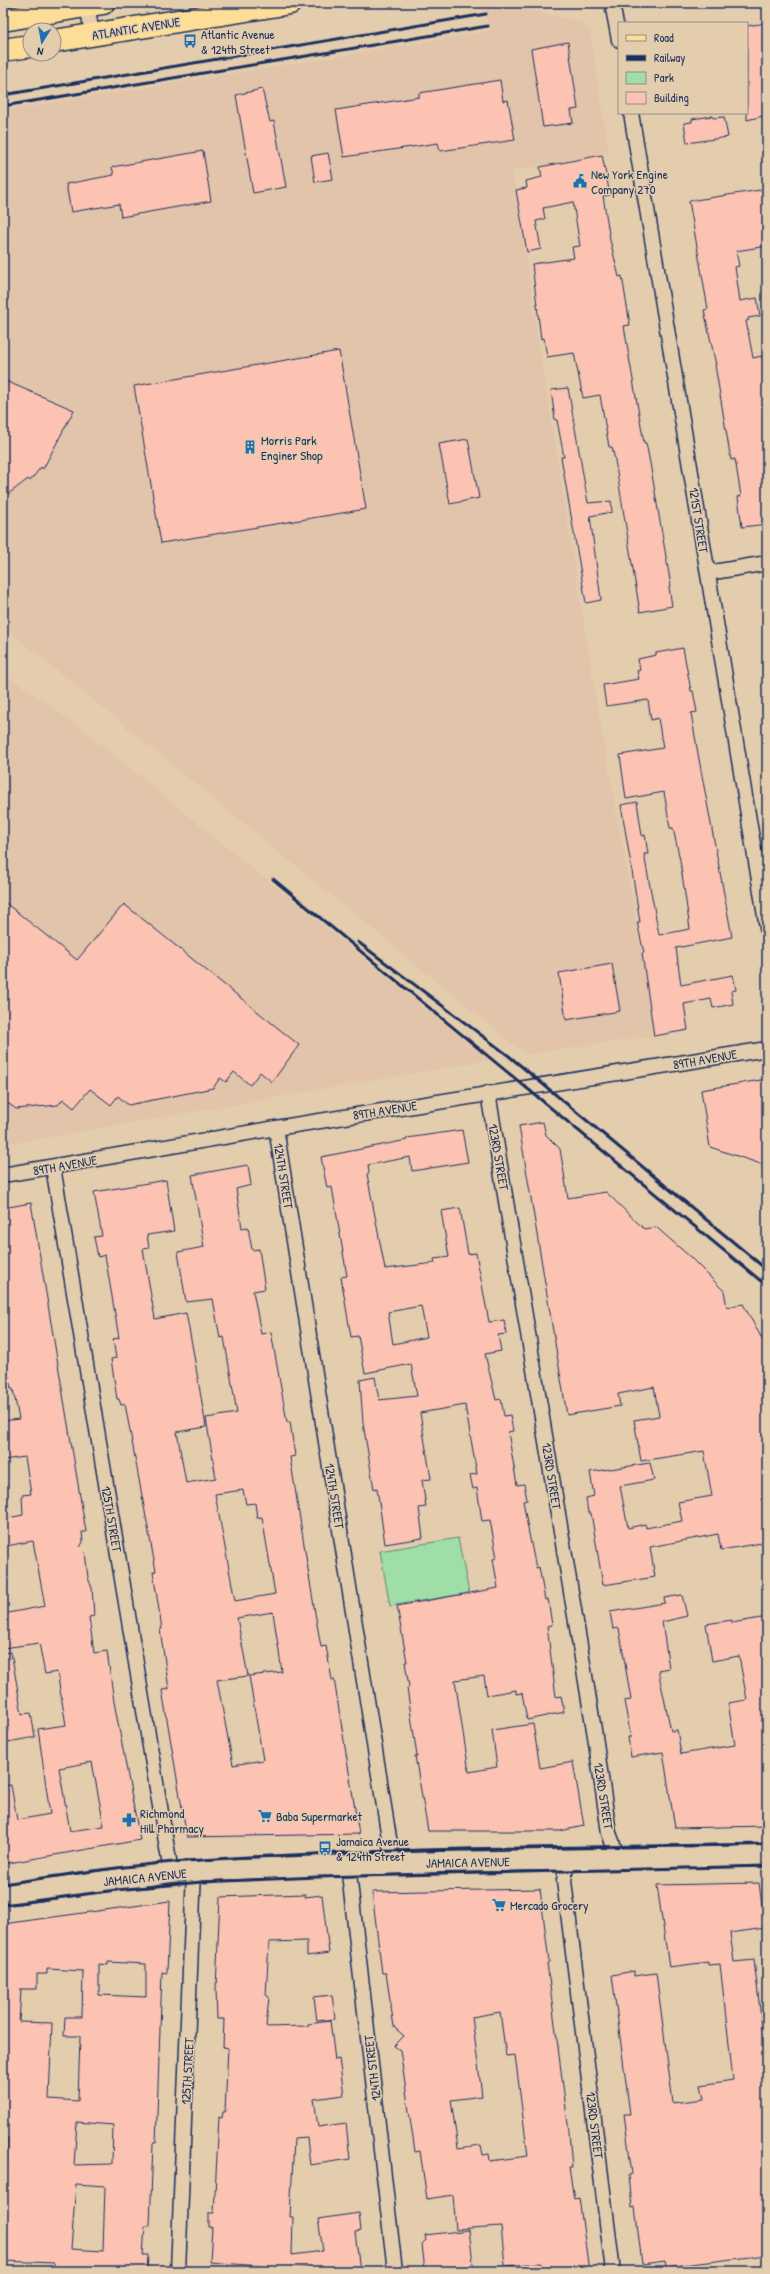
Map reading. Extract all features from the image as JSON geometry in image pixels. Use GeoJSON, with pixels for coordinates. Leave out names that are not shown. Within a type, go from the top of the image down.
{"type":"FeatureCollection","features":[{"type":"Feature","properties":{"kind":"main road","name":"ATLANTIC AVENUE"},"geometry":{"type":"LineString","coordinates":[[62,41],[290,3]]}},
{"type":"Feature","properties":{"kind":"main road"},"geometry":{"type":"LineString","coordinates":[[3,20],[92,4]]}},
{"type":"Feature","properties":{"kind":"main road"},"geometry":{"type":"LineString","coordinates":[[3,50],[22,47]]}},
{"type":"Feature","properties":{"kind":"main road","name":"JAMAICA AVENUE"},"geometry":{"type":"LineString","coordinates":[[3,1896],[171,1872],[393,1863],[767,1856]]}},
{"type":"Feature","properties":{"kind":"street"},"geometry":{"type":"LineString","coordinates":[[612,3],[618,35]]}},
{"type":"Feature","properties":{"kind":"street"},"geometry":{"type":"LineString","coordinates":[[92,4],[92,35]]}},
{"type":"Feature","properties":{"kind":"street","name":"121ST STREET"},"geometry":{"type":"LineString","coordinates":[[631,114],[767,928]]}},
{"type":"Feature","properties":{"kind":"street"},"geometry":{"type":"LineString","coordinates":[[708,573],[767,563]]}},
{"type":"Feature","properties":{"kind":"street","name":"89TH AVENUE"},"geometry":{"type":"LineString","coordinates":[[3,1175],[488,1093],[767,1049]]}},
{"type":"Feature","properties":{"kind":"street","name":"123RD STREET"},"geometry":{"type":"LineString","coordinates":[[488,1093],[595,1736],[609,1833],[618,1858]]}},
{"type":"Feature","properties":{"kind":"street","name":"124TH STREET"},"geometry":{"type":"LineString","coordinates":[[276,1128],[393,1863]]}},
{"type":"Feature","properties":{"kind":"street","name":"125TH STREET"},"geometry":{"type":"LineString","coordinates":[[53,1167],[171,1872]]}},
{"type":"Feature","properties":{"kind":"street","name":"123RD STREET"},"geometry":{"type":"LineString","coordinates":[[566,1859],[564,1881],[613,2271]]}},
{"type":"Feature","properties":{"kind":"street","name":"124TH STREET"},"geometry":{"type":"LineString","coordinates":[[348,1865],[395,2271]]}},
{"type":"Feature","properties":{"kind":"street","name":"125TH STREET"},"geometry":{"type":"LineString","coordinates":[[178,2271],[194,1871]]}},
{"type":"Feature","properties":{"kind":"shaded area"},"geometry":{"type":"Polygon","coordinates":[[[485,6],[519,8],[565,18],[581,22],[590,30],[609,153],[512,171],[520,212],[536,327],[597,704],[642,953],[654,1036],[525,1054],[3,626],[3,111],[479,33],[488,31],[485,6]]]}},
{"type":"Feature","properties":{"kind":"shaded area"},"geometry":{"type":"Polygon","coordinates":[[[3,673],[73,722],[489,1060],[3,1145],[3,673]]]}},
{"type":"Feature","properties":{"kind":"green space"},"geometry":{"type":"Polygon","coordinates":[[[458,1538],[469,1593],[390,1606],[380,1551],[458,1538]]]}},
{"type":"Feature","properties":{"kind":"building"},"geometry":{"type":"Polygon","coordinates":[[[767,23],[767,115],[747,120],[748,114],[748,26],[767,23]]]}},
{"type":"Feature","properties":{"kind":"building"},"geometry":{"type":"Polygon","coordinates":[[[568,42],[578,109],[571,110],[573,123],[543,127],[531,49],[568,42]]]}},
{"type":"Feature","properties":{"kind":"building"},"geometry":{"type":"Polygon","coordinates":[[[500,80],[503,101],[508,100],[515,140],[440,151],[438,143],[344,157],[336,110],[419,97],[419,93],[500,80]]]}},
{"type":"Feature","properties":{"kind":"building"},"geometry":{"type":"Polygon","coordinates":[[[262,89],[270,122],[274,121],[286,187],[253,193],[236,95],[262,89]]]}},
{"type":"Feature","properties":{"kind":"building"},"geometry":{"type":"Polygon","coordinates":[[[712,116],[713,118],[724,117],[728,137],[687,143],[684,123],[692,122],[692,119],[712,116]]]}},
{"type":"Feature","properties":{"kind":"building"},"geometry":{"type":"Polygon","coordinates":[[[203,151],[211,201],[121,217],[119,204],[71,212],[66,184],[114,175],[112,167],[203,151]]]}},
{"type":"Feature","properties":{"kind":"building"},"geometry":{"type":"Polygon","coordinates":[[[328,153],[333,179],[315,182],[311,156],[328,153]]]}},
{"type":"Feature","properties":{"kind":"building"},"geometry":{"type":"Polygon","coordinates":[[[602,155],[610,195],[603,196],[610,240],[619,277],[622,276],[630,325],[624,326],[644,443],[646,443],[650,463],[671,586],[669,587],[672,606],[640,612],[615,460],[612,447],[609,447],[600,395],[583,398],[574,353],[547,357],[544,338],[541,339],[532,264],[574,258],[572,247],[580,246],[573,202],[543,208],[545,219],[536,221],[541,249],[527,252],[516,190],[527,188],[526,181],[542,177],[540,167],[602,155]]]}},
{"type":"Feature","properties":{"kind":"building"},"geometry":{"type":"Polygon","coordinates":[[[767,189],[767,246],[736,251],[739,266],[735,267],[740,301],[757,298],[760,316],[748,318],[749,320],[746,321],[753,358],[762,356],[767,383],[767,524],[742,527],[738,497],[741,496],[735,459],[731,460],[716,365],[704,310],[708,309],[689,201],[767,189]]]}},
{"type":"Feature","properties":{"kind":"building","name":"Morris Park Enginer Shop"},"geometry":{"type":"Polygon","coordinates":[[[339,351],[366,509],[161,543],[134,386],[339,351]]]}},
{"type":"Feature","properties":{"kind":"building"},"geometry":{"type":"Polygon","coordinates":[[[3,380],[74,410],[43,469],[41,467],[30,481],[28,479],[3,498],[3,380]]]}},
{"type":"Feature","properties":{"kind":"building"},"geometry":{"type":"Polygon","coordinates":[[[568,388],[588,503],[611,501],[612,512],[590,516],[601,600],[586,603],[561,457],[564,457],[557,420],[555,420],[551,390],[568,388]]]}},
{"type":"Feature","properties":{"kind":"building"},"geometry":{"type":"Polygon","coordinates":[[[468,439],[479,498],[450,504],[439,444],[468,439]]]}},
{"type":"Feature","properties":{"kind":"building"},"geometry":{"type":"Polygon","coordinates":[[[683,648],[691,691],[693,691],[697,712],[691,713],[732,937],[676,948],[681,985],[733,975],[736,990],[731,991],[733,1004],[713,1008],[711,999],[684,1004],[688,1030],[654,1036],[642,953],[644,953],[637,922],[640,922],[621,805],[637,802],[642,836],[645,835],[648,854],[644,854],[659,935],[690,929],[680,860],[673,828],[670,828],[664,792],[626,799],[620,755],[663,748],[658,718],[651,720],[648,700],[606,706],[603,685],[639,679],[637,671],[640,670],[638,659],[656,655],[656,653],[683,648]]]}},
{"type":"Feature","properties":{"kind":"building"},"geometry":{"type":"Polygon","coordinates":[[[3,901],[77,960],[124,904],[299,1045],[272,1082],[260,1072],[250,1085],[234,1072],[226,1082],[220,1078],[213,1088],[128,1105],[118,1096],[111,1105],[90,1089],[74,1108],[63,1099],[58,1105],[16,1109],[9,1104],[3,1104],[3,901]]]}},
{"type":"Feature","properties":{"kind":"building"},"geometry":{"type":"Polygon","coordinates":[[[612,964],[620,1011],[566,1020],[559,973],[612,964]]]}},
{"type":"Feature","properties":{"kind":"building"},"geometry":{"type":"Polygon","coordinates":[[[767,1079],[767,1166],[710,1147],[701,1090],[767,1079]]]}},
{"type":"Feature","properties":{"kind":"building"},"geometry":{"type":"Polygon","coordinates":[[[543,1122],[546,1135],[560,1149],[568,1198],[606,1192],[644,1229],[656,1227],[688,1255],[724,1291],[727,1307],[743,1304],[767,1348],[767,1542],[721,1550],[718,1534],[650,1547],[655,1577],[603,1585],[591,1513],[588,1513],[586,1498],[594,1496],[590,1472],[650,1463],[654,1480],[620,1486],[628,1528],[645,1524],[646,1528],[682,1521],[678,1502],[712,1496],[704,1451],[641,1461],[634,1420],[659,1416],[654,1387],[618,1394],[620,1406],[567,1415],[519,1126],[543,1122]]]}},
{"type":"Feature","properties":{"kind":"building"},"geometry":{"type":"Polygon","coordinates":[[[462,1130],[468,1162],[412,1171],[410,1157],[368,1165],[369,1173],[367,1174],[385,1269],[435,1263],[434,1259],[449,1257],[441,1211],[460,1208],[468,1254],[476,1253],[489,1322],[504,1320],[506,1334],[498,1335],[501,1351],[485,1354],[496,1400],[501,1399],[504,1416],[510,1415],[513,1431],[508,1432],[517,1485],[524,1484],[527,1500],[523,1501],[536,1568],[539,1567],[545,1600],[548,1599],[552,1625],[547,1626],[556,1697],[561,1696],[564,1712],[527,1720],[522,1693],[516,1694],[516,1690],[487,1695],[484,1676],[455,1680],[469,1772],[497,1767],[492,1730],[533,1724],[540,1768],[573,1762],[584,1826],[560,1831],[428,1831],[415,1756],[417,1756],[407,1688],[409,1687],[405,1662],[407,1662],[397,1606],[498,1588],[493,1559],[497,1558],[490,1520],[482,1521],[477,1488],[473,1489],[470,1475],[477,1474],[465,1405],[420,1413],[431,1479],[422,1480],[426,1507],[419,1508],[423,1538],[385,1544],[377,1488],[374,1489],[363,1423],[360,1380],[375,1377],[379,1400],[417,1396],[411,1364],[365,1373],[358,1336],[351,1337],[341,1277],[347,1276],[332,1187],[327,1188],[321,1157],[407,1140],[407,1138],[462,1130]],[[421,1306],[388,1312],[393,1344],[427,1337],[421,1306]]]}},
{"type":"Feature","properties":{"kind":"building"},"geometry":{"type":"Polygon","coordinates":[[[248,1165],[251,1185],[236,1189],[242,1228],[248,1227],[252,1250],[259,1249],[265,1289],[253,1291],[261,1334],[271,1332],[287,1422],[290,1422],[295,1456],[290,1457],[315,1613],[321,1647],[326,1646],[332,1680],[334,1679],[359,1834],[187,1837],[162,1690],[169,1689],[153,1572],[156,1571],[125,1404],[121,1405],[119,1399],[117,1399],[111,1359],[116,1358],[113,1339],[119,1338],[105,1255],[98,1257],[94,1237],[102,1236],[94,1192],[166,1180],[174,1231],[147,1235],[149,1248],[143,1249],[155,1319],[186,1313],[193,1350],[206,1427],[177,1432],[186,1483],[216,1478],[206,1418],[237,1413],[224,1337],[220,1338],[213,1299],[186,1302],[178,1252],[204,1247],[192,1175],[248,1165]],[[243,1490],[215,1494],[235,1601],[275,1594],[262,1517],[257,1518],[255,1503],[246,1504],[243,1490]],[[273,1612],[237,1618],[248,1676],[217,1680],[233,1765],[263,1760],[249,1676],[282,1672],[273,1612]]]}},
{"type":"Feature","properties":{"kind":"building"},"geometry":{"type":"Polygon","coordinates":[[[31,1203],[86,1532],[82,1532],[83,1542],[80,1547],[85,1552],[88,1578],[92,1588],[94,1616],[89,1617],[94,1653],[107,1651],[114,1702],[140,1840],[3,1864],[3,1786],[11,1785],[17,1820],[50,1814],[38,1729],[66,1725],[57,1672],[45,1674],[39,1643],[3,1648],[3,1614],[45,1606],[33,1541],[6,1546],[3,1530],[3,1519],[23,1515],[22,1495],[31,1494],[25,1457],[3,1460],[3,1421],[19,1419],[13,1389],[11,1389],[3,1341],[3,1208],[31,1203]],[[92,1762],[59,1768],[70,1831],[104,1826],[92,1762]]]}},
{"type":"Feature","properties":{"kind":"building"},"geometry":{"type":"Polygon","coordinates":[[[682,1595],[687,1616],[662,1622],[669,1668],[658,1670],[671,1731],[677,1730],[681,1754],[735,1745],[728,1703],[747,1700],[739,1656],[712,1661],[706,1624],[732,1620],[732,1623],[767,1617],[767,1826],[675,1828],[663,1752],[631,1757],[628,1737],[631,1737],[624,1701],[631,1700],[619,1628],[613,1629],[610,1612],[665,1603],[664,1598],[682,1595]]]}},
{"type":"Feature","properties":{"kind":"building"},"geometry":{"type":"Polygon","coordinates":[[[11,1652],[22,1714],[31,1713],[35,1737],[3,1743],[3,1653],[11,1652]]]}},
{"type":"Feature","properties":{"kind":"building"},"geometry":{"type":"Polygon","coordinates":[[[759,1883],[765,1928],[730,1933],[734,1962],[754,1960],[767,2069],[767,2232],[763,2233],[766,2255],[666,2267],[665,2261],[642,2264],[635,2207],[632,2208],[629,2175],[632,2174],[624,2114],[630,2114],[612,1975],[634,1971],[634,1976],[656,1973],[673,2103],[704,2099],[701,2085],[733,2080],[720,1964],[708,1965],[708,1962],[669,1967],[657,1885],[759,1883]]]}},
{"type":"Feature","properties":{"kind":"building"},"geometry":{"type":"Polygon","coordinates":[[[540,1889],[549,1962],[547,1963],[569,2132],[572,2168],[569,2168],[574,2199],[579,2198],[589,2271],[542,2271],[541,2263],[505,2266],[501,2226],[456,2229],[453,2195],[427,2199],[420,2151],[415,2152],[400,2050],[394,2046],[404,2036],[394,2027],[386,1973],[382,1973],[372,1892],[540,1889]],[[500,2012],[472,2017],[482,2096],[451,2100],[458,2148],[481,2145],[483,2155],[489,2154],[490,2161],[528,2156],[515,2055],[506,2056],[500,2012]]]}},
{"type":"Feature","properties":{"kind":"building"},"geometry":{"type":"Polygon","coordinates":[[[305,1894],[305,1897],[322,1895],[329,1953],[307,1956],[307,1941],[269,1942],[266,1995],[269,1997],[266,2027],[308,2026],[308,2024],[330,2021],[335,2060],[339,2059],[344,2095],[314,2099],[318,2127],[346,2123],[350,2159],[310,2165],[307,2138],[294,2139],[290,2217],[293,2217],[292,2255],[323,2251],[318,2219],[359,2213],[361,2231],[355,2232],[360,2271],[319,2271],[318,2267],[272,2271],[272,2267],[210,2262],[212,2227],[209,2227],[209,2213],[214,2213],[219,2117],[222,2118],[223,2112],[225,2112],[228,2048],[223,2047],[224,2019],[217,2019],[216,1988],[220,1897],[305,1894]]]}},
{"type":"Feature","properties":{"kind":"building"},"geometry":{"type":"Polygon","coordinates":[[[170,1901],[167,1973],[162,1972],[156,2143],[153,2143],[150,2226],[145,2226],[143,2255],[148,2255],[147,2270],[104,2267],[103,2271],[70,2268],[70,2271],[54,2271],[54,2263],[3,2261],[3,2188],[6,2188],[8,2138],[3,2138],[3,1924],[170,1901]],[[108,1962],[108,1965],[99,1964],[99,1995],[146,1997],[146,1964],[108,1962]],[[47,1969],[47,1974],[37,1974],[37,1989],[21,1989],[19,2022],[52,2023],[49,2099],[78,2101],[80,2036],[64,2036],[65,2017],[82,2017],[83,1971],[47,1969]],[[77,2122],[74,2165],[112,2164],[113,2125],[77,2122]],[[76,2184],[71,2249],[103,2251],[105,2186],[76,2184]]]}},
{"type":"Feature","properties":{"kind":"building"},"geometry":{"type":"Polygon","coordinates":[[[332,1995],[335,2019],[317,2021],[314,1997],[332,1995]]]}},
{"type":"Feature","properties":{"kind":"building"},"geometry":{"type":"Polygon","coordinates":[[[469,2230],[474,2271],[425,2271],[422,2244],[426,2240],[425,2235],[469,2230]]]}},
{"type":"Feature","properties":{"kind":"railway"},"geometry":{"type":"LineString","coordinates":[[3,95],[486,14]]}},
{"type":"Feature","properties":{"kind":"railway"},"geometry":{"type":"LineString","coordinates":[[3,106],[488,26]]}},
{"type":"Feature","properties":{"kind":"railway"},"geometry":{"type":"LineString","coordinates":[[273,879],[767,1286]]}},
{"type":"Feature","properties":{"kind":"railway"},"geometry":{"type":"LineString","coordinates":[[358,942],[509,1056],[767,1270]]}},
{"type":"Feature","properties":{"kind":"railway"},"geometry":{"type":"LineString","coordinates":[[3,1884],[152,1864],[273,1856],[414,1850],[767,1844]]}},
{"type":"Feature","properties":{"kind":"railway"},"geometry":{"type":"LineString","coordinates":[[3,1905],[116,1890],[202,1882],[318,1877],[767,1866]]}},
{"type":"Feature","properties":{"kind":"place","name":"Atlantic Avenue & 124th Street"},"geometry":{"type":"Point","coordinates":[190,41]}},
{"type":"Feature","properties":{"kind":"place","name":"New York Engine Company 270"},"geometry":{"type":"Point","coordinates":[580,181]}},
{"type":"Feature","properties":{"kind":"place","name":"Morris Park Enginer Shop"},"geometry":{"type":"Point","coordinates":[250,447]}},
{"type":"Feature","properties":{"kind":"place","name":"Baba Supermarket"},"geometry":{"type":"Point","coordinates":[265,1816]}},
{"type":"Feature","properties":{"kind":"place","name":"Richmond Hill Pharmacy"},"geometry":{"type":"Point","coordinates":[129,1820]}},
{"type":"Feature","properties":{"kind":"place","name":"Jamaica Avenue & 124th Street"},"geometry":{"type":"Point","coordinates":[325,1848]}},
{"type":"Feature","properties":{"kind":"place","name":"Mercado Grocery"},"geometry":{"type":"Point","coordinates":[499,1905]}}]}
